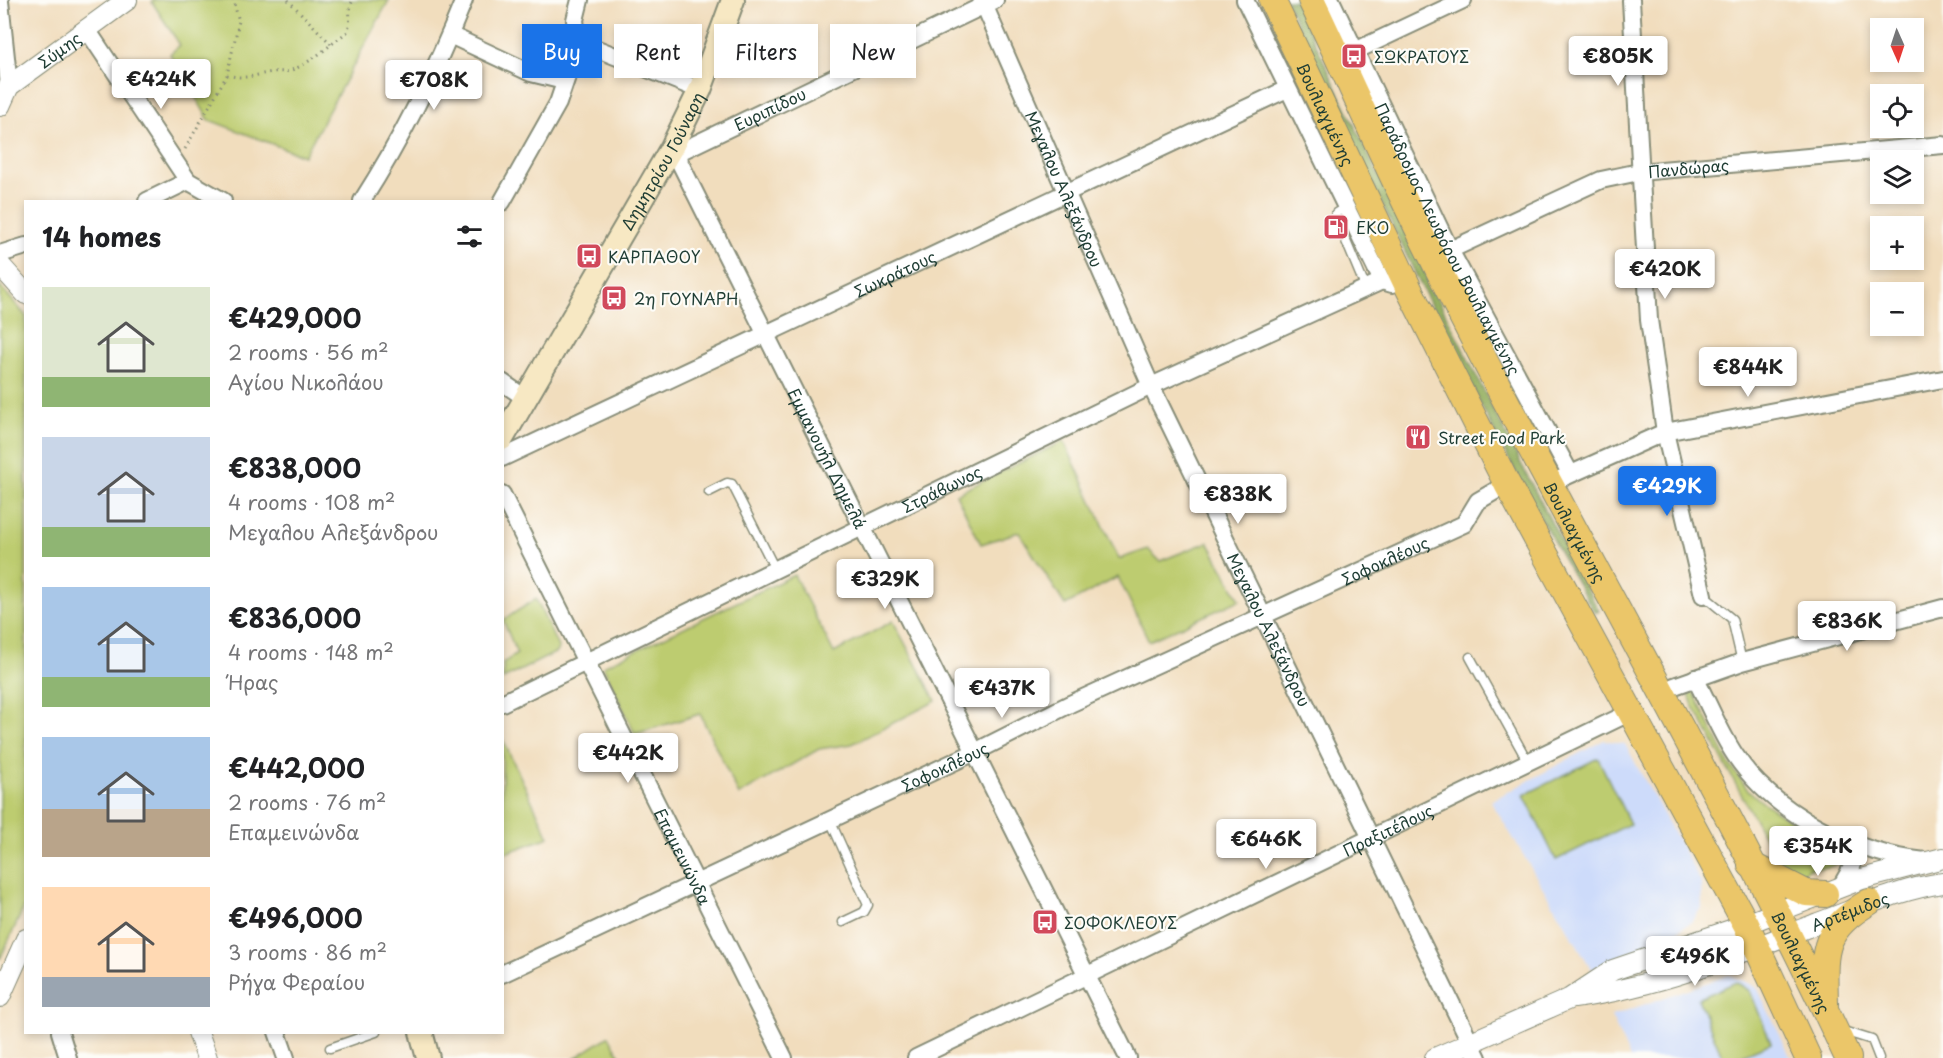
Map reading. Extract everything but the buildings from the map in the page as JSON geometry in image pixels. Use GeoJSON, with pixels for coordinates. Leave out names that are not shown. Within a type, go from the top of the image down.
{"type":"FeatureCollection","features":[{"type":"Feature","properties":{"kind":"main road","name":"Δημητρίου Γούναρη"},"geometry":{"type":"LineString","coordinates":[[504,435],[674,151],[700,90],[733,0]]}},
{"type":"Feature","properties":{"kind":"main road","name":"Βουλιαγμένης"},"geometry":{"type":"LineString","coordinates":[[1272,0],[1410,291],[1507,484],[1751,935],[1808,1058]]}},
{"type":"Feature","properties":{"kind":"main road","name":"Βουλιαγμένης"},"geometry":{"type":"LineString","coordinates":[[1311,0],[1432,258],[1560,478],[1663,690],[1848,1058]]}},
{"type":"Feature","properties":{"kind":"main road"},"geometry":{"type":"LineString","coordinates":[[1334,180],[1341,146]]}},
{"type":"Feature","properties":{"kind":"main road"},"geometry":{"type":"LineString","coordinates":[[1751,865],[1806,893],[1833,891]]}},
{"type":"Feature","properties":{"kind":"main road"},"geometry":{"type":"LineString","coordinates":[[1829,1017],[1826,946],[1847,915],[1869,902]]}},
{"type":"Feature","properties":{"kind":"main road"},"geometry":{"type":"LineString","coordinates":[[422,1034],[428,1058]]}},
{"type":"Feature","properties":{"kind":"street","name":"Σύμης"},"geometry":{"type":"LineString","coordinates":[[9,86],[88,31],[127,0]]}},
{"type":"Feature","properties":{"kind":"street"},"geometry":{"type":"LineString","coordinates":[[363,200],[387,162],[428,86],[464,0]]}},
{"type":"Feature","properties":{"kind":"street"},"geometry":{"type":"LineString","coordinates":[[576,24],[580,0]]}},
{"type":"Feature","properties":{"kind":"street"},"geometry":{"type":"LineString","coordinates":[[1245,0],[1334,180],[1341,212],[1356,245],[1382,281],[1410,291]]}},
{"type":"Feature","properties":{"kind":"street","name":"Παράδρομος Λεωφόρου Βουλιαγμένης"},"geometry":{"type":"LineString","coordinates":[[1331,0],[1560,478]]}},
{"type":"Feature","properties":{"kind":"street"},"geometry":{"type":"LineString","coordinates":[[1355,51],[1463,0]]}},
{"type":"Feature","properties":{"kind":"street"},"geometry":{"type":"LineString","coordinates":[[1631,0],[1649,320],[1665,432],[1703,595]]}},
{"type":"Feature","properties":{"kind":"street"},"geometry":{"type":"LineString","coordinates":[[0,1],[9,86],[0,106]]}},
{"type":"Feature","properties":{"kind":"street","name":"Ευριπίδου"},"geometry":{"type":"LineString","coordinates":[[674,151],[987,2]]}},
{"type":"Feature","properties":{"kind":"street","name":"Μεγαλου Αλεξάνδρου"},"geometry":{"type":"LineString","coordinates":[[987,2],[1065,191],[1151,386],[1372,837],[1473,1050]]}},
{"type":"Feature","properties":{"kind":"street"},"geometry":{"type":"LineString","coordinates":[[88,31],[188,181],[221,200]]}},
{"type":"Feature","properties":{"kind":"street"},"geometry":{"type":"LineString","coordinates":[[450,35],[531,73],[564,81]]}},
{"type":"Feature","properties":{"kind":"street"},"geometry":{"type":"LineString","coordinates":[[602,53],[700,90]]}},
{"type":"Feature","properties":{"kind":"street"},"geometry":{"type":"LineString","coordinates":[[503,200],[553,114],[565,78]]}},
{"type":"Feature","properties":{"kind":"street","name":"Σωκράτους"},"geometry":{"type":"LineString","coordinates":[[504,457],[1065,191],[1287,89]]}},
{"type":"Feature","properties":{"kind":"street","name":"Πανδώρας"},"geometry":{"type":"LineString","coordinates":[[1450,250],[1601,180],[1639,172],[1943,145]]}},
{"type":"Feature","properties":{"kind":"street","name":"Εμμανουήλ Δημελά"},"geometry":{"type":"LineString","coordinates":[[674,151],[1128,1058]]}},
{"type":"Feature","properties":{"kind":"street"},"geometry":{"type":"LineString","coordinates":[[149,200],[188,181]]}},
{"type":"Feature","properties":{"kind":"street"},"geometry":{"type":"LineString","coordinates":[[0,254],[24,247]]}},
{"type":"Feature","properties":{"kind":"street"},"geometry":{"type":"LineString","coordinates":[[0,265],[24,292]]}},
{"type":"Feature","properties":{"kind":"street","name":"Στράβωνος"},"geometry":{"type":"LineString","coordinates":[[504,702],[862,525],[1151,386],[1382,281]]}},
{"type":"Feature","properties":{"kind":"street"},"geometry":{"type":"LineString","coordinates":[[1560,478],[1665,432],[1943,379]]}},
{"type":"Feature","properties":{"kind":"street"},"geometry":{"type":"LineString","coordinates":[[504,383],[525,398]]}},
{"type":"Feature","properties":{"kind":"street","name":"Σοφοκλέους"},"geometry":{"type":"LineString","coordinates":[[504,973],[975,752],[1070,704],[1464,524],[1478,501],[1507,484]]}},
{"type":"Feature","properties":{"kind":"street","name":"Επαμεινώνδα"},"geometry":{"type":"LineString","coordinates":[[504,498],[784,1058]]}},
{"type":"Feature","properties":{"kind":"street"},"geometry":{"type":"LineString","coordinates":[[1663,690],[1742,662],[1943,608]]}},
{"type":"Feature","properties":{"kind":"street"},"geometry":{"type":"LineString","coordinates":[[1695,678],[1722,734],[1749,773],[1798,814],[1849,844],[1886,856],[1934,860]]}},
{"type":"Feature","properties":{"kind":"street","name":"Πραξιτέλους"},"geometry":{"type":"LineString","coordinates":[[916,1058],[1631,712]]}},
{"type":"Feature","properties":{"kind":"street"},"geometry":{"type":"LineString","coordinates":[[1833,891],[1852,867],[1849,844]]}},
{"type":"Feature","properties":{"kind":"street"},"geometry":{"type":"LineString","coordinates":[[1435,1058],[1473,1050],[1569,999],[1612,970],[1751,935],[1782,924],[1833,891],[1934,860]]}},
{"type":"Feature","properties":{"kind":"street","name":"Αρτέμιδος"},"geometry":{"type":"LineString","coordinates":[[1782,924],[1943,883]]}},
{"type":"Feature","properties":{"kind":"street"},"geometry":{"type":"LineString","coordinates":[[0,997],[20,970],[24,949]]}},
{"type":"Feature","properties":{"kind":"street"},"geometry":{"type":"LineString","coordinates":[[61,1034],[68,1058]]}},
{"type":"Feature","properties":{"kind":"street"},"geometry":{"type":"LineString","coordinates":[[199,1034],[207,1058]]}},
{"type":"Feature","properties":{"kind":"street"},"geometry":{"type":"LineString","coordinates":[[278,1034],[286,1058]]}},
{"type":"Feature","properties":{"kind":"lane"},"geometry":{"type":"LineString","coordinates":[[1343,234],[1356,245],[1366,289]]}},
{"type":"Feature","properties":{"kind":"lane"},"geometry":{"type":"LineString","coordinates":[[709,492],[727,483],[732,484],[775,569]]}},
{"type":"Feature","properties":{"kind":"lane"},"geometry":{"type":"LineString","coordinates":[[1703,595],[1732,619],[1742,662]]}},
{"type":"Feature","properties":{"kind":"lane"},"geometry":{"type":"LineString","coordinates":[[1470,657],[1528,762]]}},
{"type":"Feature","properties":{"kind":"lane"},"geometry":{"type":"LineString","coordinates":[[830,820],[868,905],[864,912],[843,922]]}},
{"type":"Feature","properties":{"kind":"lane"},"geometry":{"type":"LineString","coordinates":[[1829,1017],[1872,1040],[1879,1058]]}},
{"type":"Feature","properties":{"kind":"lane"},"geometry":{"type":"LineString","coordinates":[[330,1048],[370,1034]]}},
{"type":"Feature","properties":{"kind":"path"},"geometry":{"type":"LineString","coordinates":[[176,163],[227,75],[240,21],[233,0]]}},
{"type":"Feature","properties":{"kind":"path"},"geometry":{"type":"LineString","coordinates":[[288,0],[331,44]]}},
{"type":"Feature","properties":{"kind":"path"},"geometry":{"type":"LineString","coordinates":[[227,75],[253,78],[273,72],[290,72],[308,62],[346,32],[350,25],[349,8],[353,0]]}},
{"type":"Feature","properties":{"kind":"shaded area"},"geometry":{"type":"Polygon","coordinates":[[[1604,740],[1625,744],[1701,882],[1702,907],[1691,922],[1676,932],[1592,970],[1491,801],[1604,740]]]}},
{"type":"Feature","properties":{"kind":"shaded area"},"geometry":{"type":"Polygon","coordinates":[[[1729,975],[1757,987],[1791,1058],[1630,1058],[1611,1016],[1729,975]]]}},
{"type":"Feature","properties":{"kind":"green space"},"geometry":{"type":"Polygon","coordinates":[[[153,0],[389,0],[304,156],[209,120],[170,54],[180,45],[152,2],[153,0]]]}},
{"type":"Feature","properties":{"kind":"green space"},"geometry":{"type":"Polygon","coordinates":[[[1286,0],[1295,0],[1480,384],[1599,611],[1595,613],[1511,464],[1433,311],[1286,0]]]}},
{"type":"Feature","properties":{"kind":"green space"},"geometry":{"type":"Polygon","coordinates":[[[0,286],[24,314],[24,907],[0,959],[0,286]]]}},
{"type":"Feature","properties":{"kind":"green space"},"geometry":{"type":"Polygon","coordinates":[[[1064,441],[1119,559],[1148,549],[1160,561],[1208,542],[1240,600],[1149,641],[1118,577],[1065,605],[1019,532],[981,544],[956,494],[1064,441]]]}},
{"type":"Feature","properties":{"kind":"green space"},"geometry":{"type":"Polygon","coordinates":[[[794,575],[834,653],[893,621],[936,701],[852,744],[819,749],[739,795],[700,714],[635,734],[603,666],[794,575]]]}},
{"type":"Feature","properties":{"kind":"green space"},"geometry":{"type":"Polygon","coordinates":[[[536,599],[558,647],[557,652],[504,678],[504,662],[517,654],[504,619],[536,599]]]}},
{"type":"Feature","properties":{"kind":"green space"},"geometry":{"type":"Polygon","coordinates":[[[1691,687],[1728,762],[1747,789],[1762,802],[1839,853],[1845,865],[1839,863],[1811,868],[1801,878],[1780,866],[1692,703],[1687,689],[1691,687]]]}},
{"type":"Feature","properties":{"kind":"green space"},"geometry":{"type":"Polygon","coordinates":[[[504,742],[549,837],[504,854],[504,742]]]}},
{"type":"Feature","properties":{"kind":"green space"},"geometry":{"type":"Polygon","coordinates":[[[1598,758],[1630,824],[1556,860],[1524,795],[1598,758]]]}},
{"type":"Feature","properties":{"kind":"green space"},"geometry":{"type":"Polygon","coordinates":[[[1736,982],[1750,991],[1771,1043],[1735,1058],[1723,1058],[1698,999],[1736,982]]]}},
{"type":"Feature","properties":{"kind":"green space"},"geometry":{"type":"Polygon","coordinates":[[[609,1036],[621,1058],[575,1058],[609,1036]]]}},
{"type":"Feature","properties":{"kind":"place","name":"ΣΩΚΡΑΤΟΥΣ"},"geometry":{"type":"Point","coordinates":[1354,56]}},
{"type":"Feature","properties":{"kind":"place","name":"EKO"},"geometry":{"type":"Point","coordinates":[1336,227]}},
{"type":"Feature","properties":{"kind":"place","name":"ΚΑΡΠΑΘΟΥ"},"geometry":{"type":"Point","coordinates":[589,256]}},
{"type":"Feature","properties":{"kind":"place","name":"2η ΓΟΥΝΑΡΗ"},"geometry":{"type":"Point","coordinates":[614,298]}},
{"type":"Feature","properties":{"kind":"place","name":"Street Food Park"},"geometry":{"type":"Point","coordinates":[1418,437]}},
{"type":"Feature","properties":{"kind":"place","name":"ΣΟΦΟΚΛΕΟΥΣ"},"geometry":{"type":"Point","coordinates":[1045,922]}}]}
